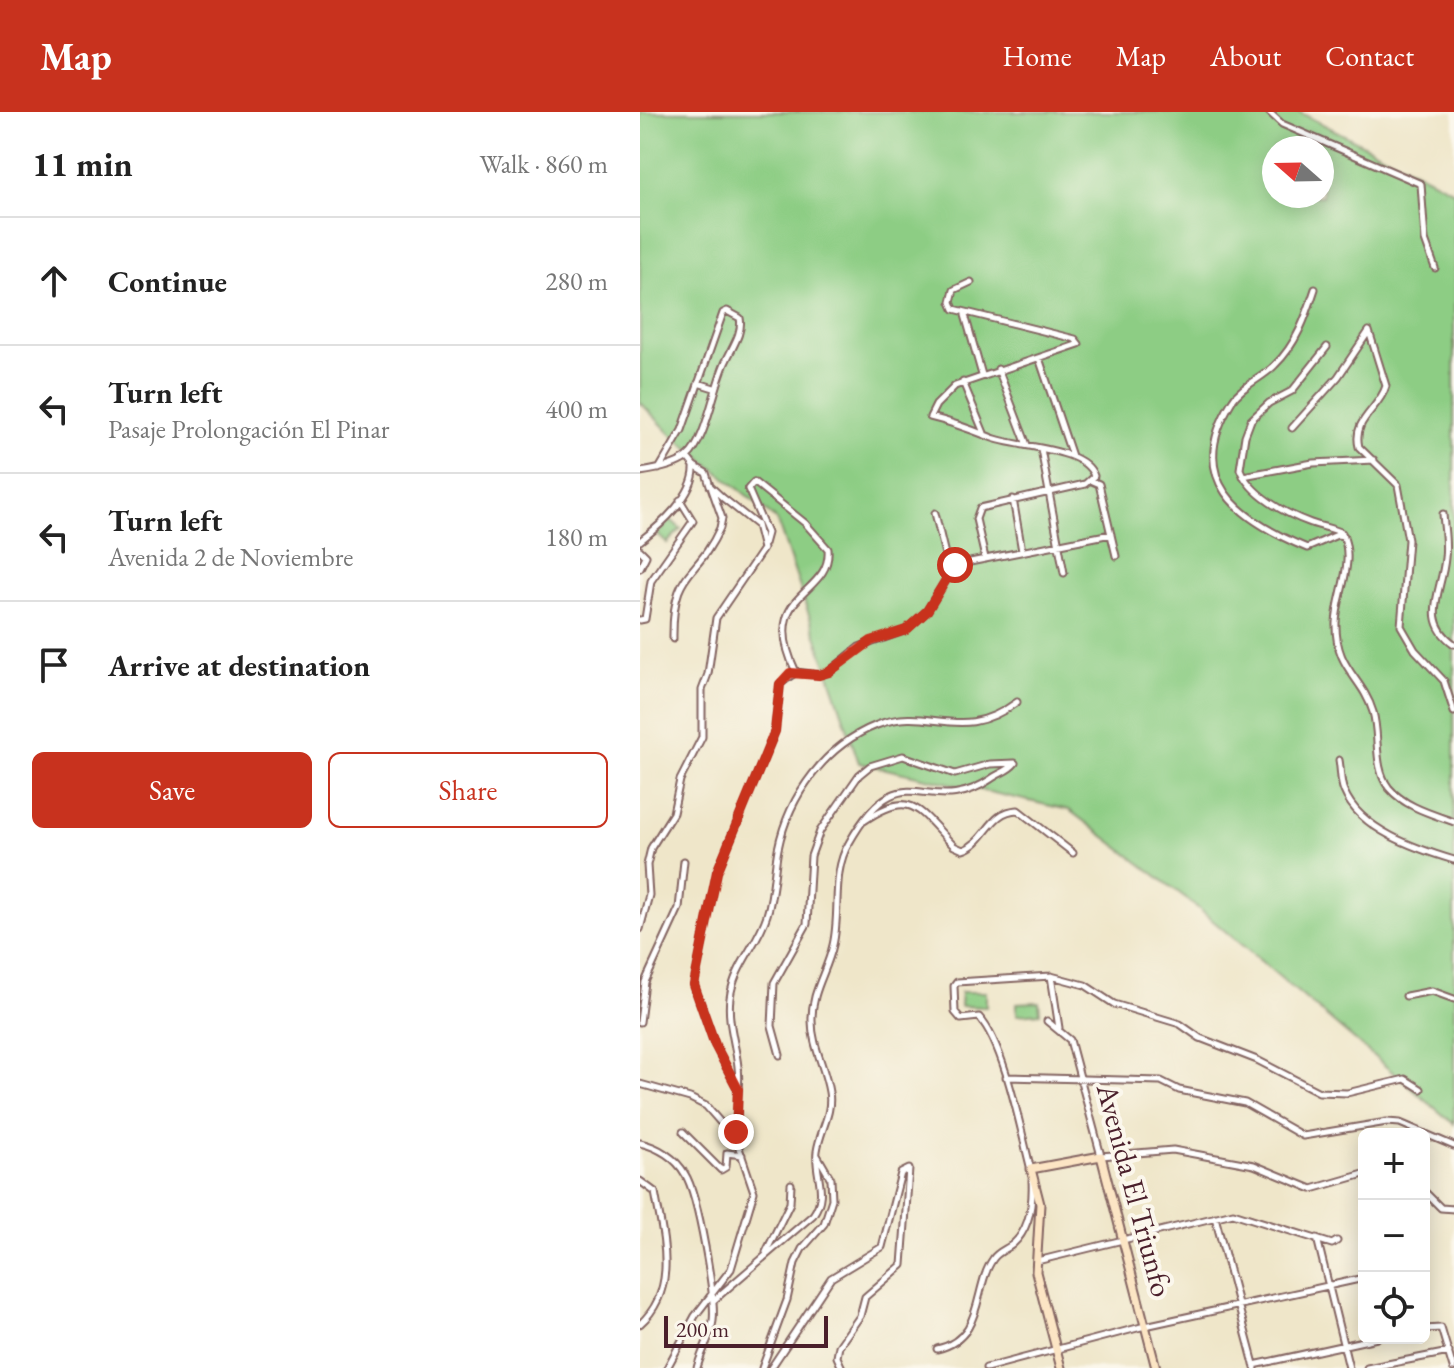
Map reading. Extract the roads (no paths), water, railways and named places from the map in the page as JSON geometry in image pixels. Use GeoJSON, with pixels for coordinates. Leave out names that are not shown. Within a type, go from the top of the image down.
{"type":"FeatureCollection","features":[{"type":"Feature","properties":{"kind":"street"},"geometry":{"type":"LineString","coordinates":[[1269,112],[1282,124],[1421,184],[1425,240],[1435,268]]}},
{"type":"Feature","properties":{"kind":"street"},"geometry":{"type":"LineString","coordinates":[[971,282],[958,286],[951,295],[954,309],[1078,340],[1074,348],[963,382],[936,405],[930,417],[1073,457],[1092,470],[1092,481]]}},
{"type":"Feature","properties":{"kind":"street"},"geometry":{"type":"LineString","coordinates":[[1315,289],[1293,343],[1275,365],[1233,399],[1217,439],[1212,463],[1225,497],[1243,513],[1307,548],[1337,535],[1344,536]]}},
{"type":"Feature","properties":{"kind":"street"},"geometry":{"type":"LineString","coordinates":[[640,472],[659,469],[687,457],[699,437],[714,388],[742,323],[740,318],[727,311],[723,313],[677,440],[659,469]]}},
{"type":"Feature","properties":{"kind":"street"},"geometry":{"type":"LineString","coordinates":[[965,314],[982,375]]}},
{"type":"Feature","properties":{"kind":"street"},"geometry":{"type":"LineString","coordinates":[[1292,428],[1338,377],[1368,330],[1386,386],[1362,421],[1357,439],[1359,447],[1398,485],[1406,517],[1401,626],[1415,650],[1444,681],[1454,712]]}},
{"type":"Feature","properties":{"kind":"street"},"geometry":{"type":"LineString","coordinates":[[1327,347],[1292,391],[1269,403],[1251,420],[1240,461],[1243,476],[1266,499],[1344,536]]}},
{"type":"Feature","properties":{"kind":"street"},"geometry":{"type":"LineString","coordinates":[[1039,358],[1073,457]]}},
{"type":"Feature","properties":{"kind":"street"},"geometry":{"type":"LineString","coordinates":[[998,369],[1028,446]]}},
{"type":"Feature","properties":{"kind":"street"},"geometry":{"type":"LineString","coordinates":[[963,382],[985,434]]}},
{"type":"Feature","properties":{"kind":"street"},"geometry":{"type":"LineString","coordinates":[[698,383],[714,388]]}},
{"type":"Feature","properties":{"kind":"street"},"geometry":{"type":"LineString","coordinates":[[1040,448],[1046,493],[1064,573]]}},
{"type":"Feature","properties":{"kind":"street"},"geometry":{"type":"LineString","coordinates":[[673,639],[673,602],[680,582],[720,528],[722,518],[706,473],[687,457]]}},
{"type":"Feature","properties":{"kind":"street"},"geometry":{"type":"LineString","coordinates":[[1243,476],[1313,463],[1375,460]]}},
{"type":"Feature","properties":{"kind":"street"},"geometry":{"type":"LineString","coordinates":[[640,541],[680,500],[693,481],[694,466]]}},
{"type":"Feature","properties":{"kind":"street"},"geometry":{"type":"LineString","coordinates":[[985,558],[977,512],[992,503],[1092,481],[1099,484],[1116,556]]}},
{"type":"Feature","properties":{"kind":"street"},"geometry":{"type":"LineString","coordinates":[[640,929],[649,895],[647,865],[651,848],[673,813],[680,780],[702,737],[702,690],[708,674],[716,618],[763,549],[767,533],[748,489],[754,482],[805,523],[828,549],[824,568],[788,614],[784,624],[785,650],[796,672]]}},
{"type":"Feature","properties":{"kind":"street"},"geometry":{"type":"LineString","coordinates":[[710,486],[757,525],[763,549]]}},
{"type":"Feature","properties":{"kind":"street"},"geometry":{"type":"LineString","coordinates":[[1013,499],[1022,551]]}},
{"type":"Feature","properties":{"kind":"street"},"geometry":{"type":"LineString","coordinates":[[640,620],[645,619],[651,581],[693,521],[680,500]]}},
{"type":"Feature","properties":{"kind":"street"},"geometry":{"type":"LineString","coordinates":[[935,513],[950,572]]}},
{"type":"Feature","properties":{"kind":"street"},"geometry":{"type":"LineString","coordinates":[[1443,514],[1445,560],[1435,612],[1438,630],[1454,644]]}},
{"type":"Feature","properties":{"kind":"street"},"geometry":{"type":"LineString","coordinates":[[738,1089],[694,985],[717,872],[775,731],[779,695],[785,677],[796,672],[819,675],[829,672],[871,641],[906,630],[927,611],[950,572],[962,562],[1111,534]]}},
{"type":"Feature","properties":{"kind":"street"},"geometry":{"type":"LineString","coordinates":[[1344,536],[1348,560],[1338,602],[1337,638],[1347,672],[1371,706],[1383,779],[1390,790],[1411,805],[1454,822]]}},
{"type":"Feature","properties":{"kind":"street"},"geometry":{"type":"LineString","coordinates":[[640,550],[646,555],[640,568]]}},
{"type":"Feature","properties":{"kind":"street"},"geometry":{"type":"LineString","coordinates":[[736,1139],[738,1089],[730,999],[736,975],[767,916],[779,845],[788,818],[819,764],[836,748],[878,725],[920,718],[967,725],[1001,714],[1017,702]]}},
{"type":"Feature","properties":{"kind":"street"},"geometry":{"type":"LineString","coordinates":[[714,1300],[737,1284],[818,1208],[822,1181],[817,1154],[829,1110],[829,1090],[817,1052],[812,1004],[833,948],[840,868],[846,847],[860,823],[882,798],[907,790],[955,796],[974,790],[1015,763],[990,764],[950,773],[903,756],[870,766],[859,775],[820,831],[811,856],[807,924],[774,983],[772,1026],[780,1055]]}},
{"type":"Feature","properties":{"kind":"street"},"geometry":{"type":"LineString","coordinates":[[1339,760],[1345,793],[1363,815],[1395,837],[1454,860]]}},
{"type":"Feature","properties":{"kind":"street"},"geometry":{"type":"LineString","coordinates":[[860,823],[893,803],[902,803],[912,806],[954,846],[963,850],[974,844],[995,818],[1018,810],[1073,853]]}},
{"type":"Feature","properties":{"kind":"street"},"geometry":{"type":"LineString","coordinates":[[640,1022],[645,982],[679,908],[684,861]]}},
{"type":"Feature","properties":{"kind":"street"},"geometry":{"type":"LineString","coordinates":[[1061,1368],[1036,1261],[1040,1204],[1006,1077],[979,1017],[961,1019],[955,1014],[956,983],[1051,976],[1085,985],[1114,1004],[1180,1024],[1200,1038],[1257,1060],[1311,1090],[1347,1093],[1405,1079],[1421,1089]]}},
{"type":"Feature","properties":{"kind":"street","name":"Avenida El Triunfo"},"geometry":{"type":"LineString","coordinates":[[1051,976],[1059,1029]]}},
{"type":"Feature","properties":{"kind":"street"},"geometry":{"type":"LineString","coordinates":[[1406,996],[1432,991],[1454,999]]}},
{"type":"Feature","properties":{"kind":"street","name":"Avenida El Triunfo"},"geometry":{"type":"LineString","coordinates":[[1047,1021],[1070,1040],[1156,1368]]}},
{"type":"Feature","properties":{"kind":"street"},"geometry":{"type":"LineString","coordinates":[[1006,1077],[1161,1081],[1179,1090],[1245,1103],[1303,1136],[1387,1122],[1400,1123],[1454,1146]]}},
{"type":"Feature","properties":{"kind":"street"},"geometry":{"type":"LineString","coordinates":[[640,1084],[690,1098],[706,1106],[736,1139],[754,1192],[731,1269],[711,1292],[667,1368]]}},
{"type":"Feature","properties":{"kind":"street"},"geometry":{"type":"LineString","coordinates":[[683,1132],[721,1170],[726,1167],[727,1153],[742,1155]]}},
{"type":"Feature","properties":{"kind":"street"},"geometry":{"type":"LineString","coordinates":[[640,1143],[655,1147],[686,1175],[695,1199],[714,1300],[713,1324],[697,1368]]}},
{"type":"Feature","properties":{"kind":"street"},"geometry":{"type":"LineString","coordinates":[[1031,1169],[1101,1156],[1173,1150],[1254,1165],[1312,1189],[1358,1176]]}},
{"type":"Feature","properties":{"kind":"street"},"geometry":{"type":"LineString","coordinates":[[762,1368],[787,1300],[795,1263],[802,1249],[824,1224],[832,1199],[831,1179],[817,1154]]}},
{"type":"Feature","properties":{"kind":"street"},"geometry":{"type":"LineString","coordinates":[[771,1368],[834,1275],[882,1247],[901,1173],[909,1169],[902,1265],[865,1297],[860,1316],[839,1346],[837,1357],[842,1368]]}},
{"type":"Feature","properties":{"kind":"street"},"geometry":{"type":"LineString","coordinates":[[937,1349],[959,1339],[982,1295],[993,1259],[1016,1242],[1024,1230],[1032,1206],[1031,1169]]}},
{"type":"Feature","properties":{"kind":"street"},"geometry":{"type":"LineString","coordinates":[[640,1181],[655,1192],[666,1279],[660,1299],[640,1324]]}},
{"type":"Feature","properties":{"kind":"street"},"geometry":{"type":"LineString","coordinates":[[764,1257],[790,1203],[791,1184]]}},
{"type":"Feature","properties":{"kind":"street"},"geometry":{"type":"LineString","coordinates":[[1430,1197],[1441,1208],[1454,1209]]}},
{"type":"Feature","properties":{"kind":"street"},"geometry":{"type":"LineString","coordinates":[[1036,1261],[1233,1213],[1332,1244],[1337,1241]]}},
{"type":"Feature","properties":{"kind":"street"},"geometry":{"type":"LineString","coordinates":[[1215,1217],[1255,1366],[1358,1341]]}},
{"type":"Feature","properties":{"kind":"street"},"geometry":{"type":"LineString","coordinates":[[1317,1238],[1349,1368]]}},
{"type":"Feature","properties":{"kind":"street"},"geometry":{"type":"LineString","coordinates":[[986,1368],[1145,1326],[1358,1279]]}},
{"type":"Feature","properties":{"kind":"street"},"geometry":{"type":"LineString","coordinates":[[1430,1328],[1437,1327],[1453,1368]]}},
{"type":"Feature","properties":{"kind":"street"},"geometry":{"type":"LineString","coordinates":[[1367,1368],[1449,1352]]}}]}
